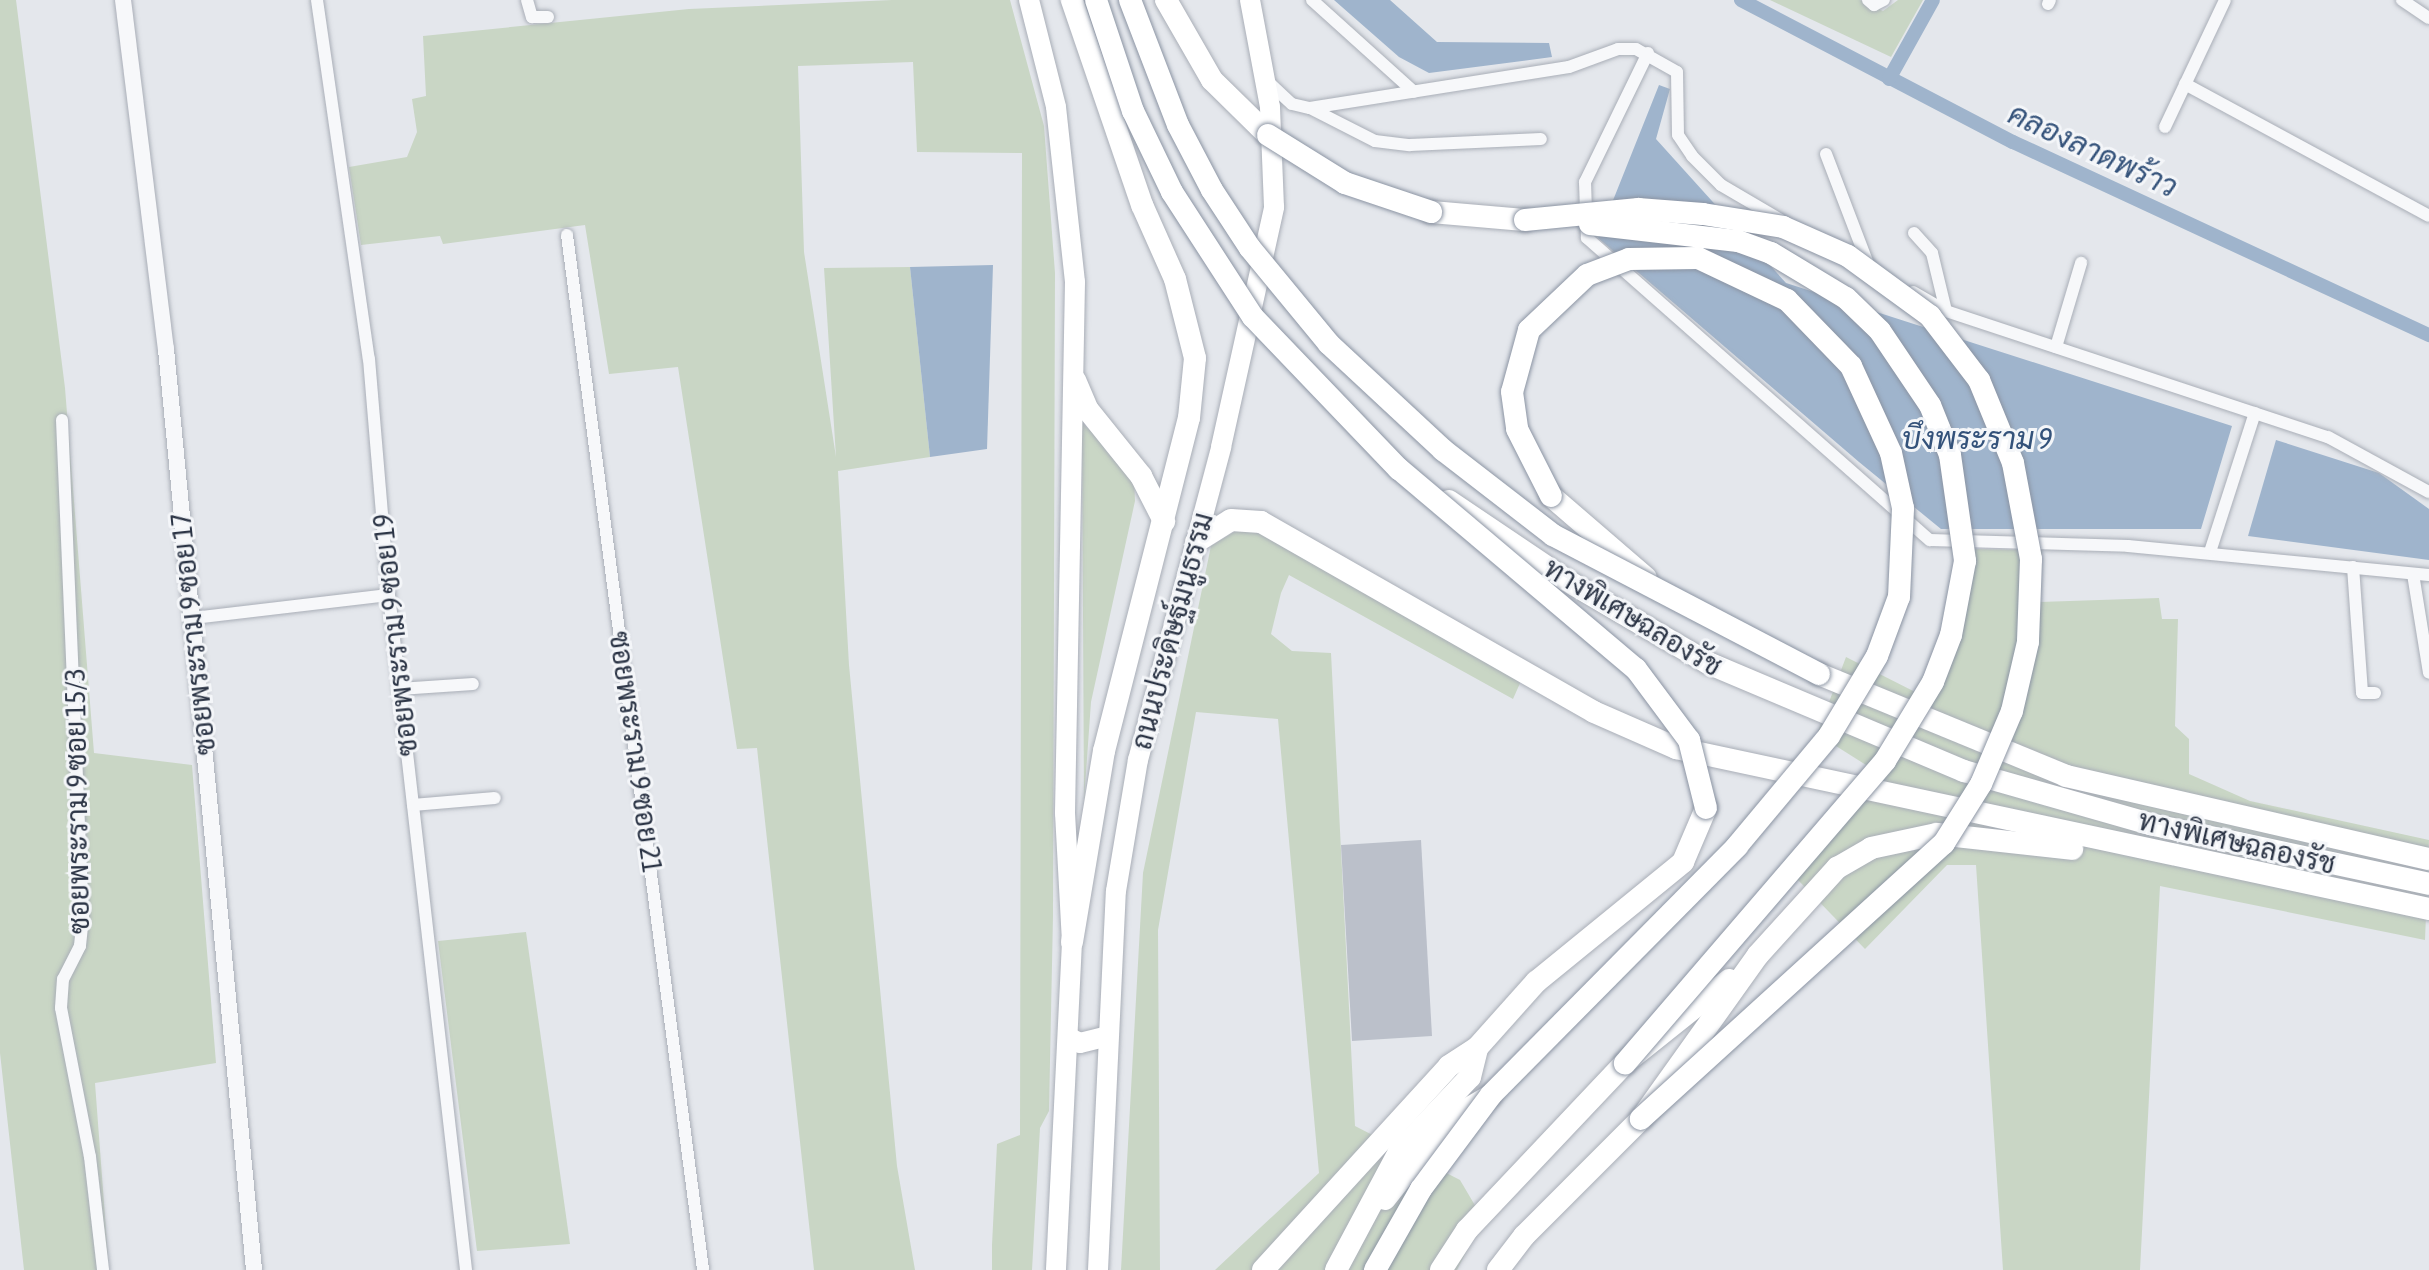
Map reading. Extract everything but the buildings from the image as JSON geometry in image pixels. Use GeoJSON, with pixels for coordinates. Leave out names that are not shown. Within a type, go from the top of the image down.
{"type":"FeatureCollection","features":[{"type":"Feature","properties":{"kind":"highway"},"geometry":{"type":"LineString","coordinates":[[1072,0],[1142,205],[1180,293],[1195,358],[1189,418],[1104,751],[1072,942]]}},
{"type":"Feature","properties":{"kind":"highway","name":"ทางพิเศษฉลองรัช"},"geometry":{"type":"LineString","coordinates":[[1096,0],[1133,111],[1215,264],[1301,371],[1399,469],[1643,627],[1782,699],[2053,798],[2429,884]]}},
{"type":"Feature","properties":{"kind":"highway","name":"ทางพิเศษฉลองรัช"},"geometry":{"type":"LineString","coordinates":[[1130,0],[1144,47],[1198,164],[1288,298],[1443,450],[1553,535],[1646,578],[1819,674],[2066,776],[2429,859]]}},
{"type":"Feature","properties":{"kind":"highway"},"geometry":{"type":"LineString","coordinates":[[1166,0],[1212,80],[1268,135],[1345,183],[1431,212],[1697,232],[1771,253],[1811,275],[1846,298],[1907,367],[1950,455],[1961,508],[1965,561],[1951,635],[1933,682],[1885,761],[1625,1063],[1467,1230],[1441,1270]]}},
{"type":"Feature","properties":{"kind":"highway"},"geometry":{"type":"LineString","coordinates":[[1498,1270],[1524,1236],[1641,1119],[1944,843],[1981,784],[2012,711],[2028,642],[2031,559],[2013,463],[1979,380],[1930,316],[1848,256],[1783,227],[1703,214],[1638,209],[1525,220]]}},
{"type":"Feature","properties":{"kind":"highway"},"geometry":{"type":"LineString","coordinates":[[1375,1270],[1421,1189],[1491,1095],[1737,846],[1829,736],[1877,656],[1899,597],[1903,508],[1891,453],[1851,366],[1787,300],[1698,258],[1629,259],[1587,275],[1529,330],[1512,392],[1517,429],[1551,496],[1646,578]]}},
{"type":"Feature","properties":{"kind":"highway"},"geometry":{"type":"LineString","coordinates":[[1075,380],[1088,410],[1141,476],[1164,521]]}},
{"type":"Feature","properties":{"kind":"highway"},"geometry":{"type":"LineString","coordinates":[[1263,1270],[1449,1066],[1477,1048],[1536,982],[1683,862],[1706,808],[1701,768],[1675,716],[1636,669],[1399,469]]}},
{"type":"Feature","properties":{"kind":"highway"},"geometry":{"type":"LineString","coordinates":[[1196,542],[1231,520],[1261,522],[1594,712],[1676,748],[1755,769],[2169,858],[2429,909]]}},
{"type":"Feature","properties":{"kind":"highway"},"geometry":{"type":"LineString","coordinates":[[1641,1119],[1758,955],[1837,868],[1909,837],[1967,835],[2169,858]]}},
{"type":"Feature","properties":{"kind":"highway"},"geometry":{"type":"LineString","coordinates":[[1625,1063],[1758,955]]}},
{"type":"Feature","properties":{"kind":"highway"},"geometry":{"type":"LineString","coordinates":[[1341,1260],[1399,1152],[1470,1077],[1477,1048]]}},
{"type":"Feature","properties":{"kind":"highway"},"geometry":{"type":"LineString","coordinates":[[1341,1260],[1447,1121],[1491,1095]]}},
{"type":"Feature","properties":{"kind":"main road"},"geometry":{"type":"LineString","coordinates":[[1029,0],[1069,192],[1075,380],[1065,813],[1072,942],[1056,1270]]}},
{"type":"Feature","properties":{"kind":"main road","name":"ถนนประดิษฐ์มนูธรรม"},"geometry":{"type":"LineString","coordinates":[[1098,1270],[1116,891],[1138,760],[1196,542],[1274,207],[1266,80],[1250,0]]}},
{"type":"Feature","properties":{"kind":"main road"},"geometry":{"type":"LineString","coordinates":[[1068,1037],[1080,1043],[1108,1036]]}},
{"type":"Feature","properties":{"kind":"street","name":"ซอยพระราม 9 ซอย 17"},"geometry":{"type":"LineString","coordinates":[[123,0],[193,618],[254,1270]]}},
{"type":"Feature","properties":{"kind":"street","name":"ซอยพระราม 9 ซอย 19"},"geometry":{"type":"LineString","coordinates":[[317,0],[369,359],[399,689],[466,1270]]}},
{"type":"Feature","properties":{"kind":"street"},"geometry":{"type":"LineString","coordinates":[[527,0],[532,17],[548,17]]}},
{"type":"Feature","properties":{"kind":"street"},"geometry":{"type":"LineString","coordinates":[[1312,0],[1414,92]]}},
{"type":"Feature","properties":{"kind":"street"},"geometry":{"type":"LineString","coordinates":[[2165,127],[2225,0]]}},
{"type":"Feature","properties":{"kind":"street"},"geometry":{"type":"LineString","coordinates":[[2402,0],[2429,18]]}},
{"type":"Feature","properties":{"kind":"street"},"geometry":{"type":"LineString","coordinates":[[1310,108],[1569,67],[1618,49],[1648,53],[1677,72],[1678,135],[1721,185],[1868,264],[1946,311],[2328,437],[2429,492]]}},
{"type":"Feature","properties":{"kind":"street"},"geometry":{"type":"LineString","coordinates":[[1648,53],[1585,182],[1587,238],[1930,540],[2210,552],[2429,575]]}},
{"type":"Feature","properties":{"kind":"street"},"geometry":{"type":"LineString","coordinates":[[1266,80],[1292,104],[1310,108],[1345,129],[1387,142],[1541,139]]}},
{"type":"Feature","properties":{"kind":"street"},"geometry":{"type":"LineString","coordinates":[[2185,84],[2429,216]]}},
{"type":"Feature","properties":{"kind":"street"},"geometry":{"type":"LineString","coordinates":[[1826,154],[1868,264]]}},
{"type":"Feature","properties":{"kind":"street"},"geometry":{"type":"LineString","coordinates":[[1914,233],[1932,253],[1946,311]]}},
{"type":"Feature","properties":{"kind":"street","name":"ซอยพระราม 9 ซอย 21"},"geometry":{"type":"LineString","coordinates":[[567,235],[703,1270]]}},
{"type":"Feature","properties":{"kind":"street"},"geometry":{"type":"LineString","coordinates":[[2056,347],[2081,263]]}},
{"type":"Feature","properties":{"kind":"street"},"geometry":{"type":"LineString","coordinates":[[2210,552],[2255,413]]}},
{"type":"Feature","properties":{"kind":"street","name":"ซอยพระราม 9 ซอย 15/3"},"geometry":{"type":"LineString","coordinates":[[62,420],[83,917],[80,946],[63,979],[61,1008],[90,1157],[103,1270]]}},
{"type":"Feature","properties":{"kind":"street"},"geometry":{"type":"LineString","coordinates":[[2353,567],[2362,693],[2375,693]]}},
{"type":"Feature","properties":{"kind":"street"},"geometry":{"type":"LineString","coordinates":[[2413,574],[2429,673]]}},
{"type":"Feature","properties":{"kind":"street"},"geometry":{"type":"LineString","coordinates":[[193,618],[389,595]]}},
{"type":"Feature","properties":{"kind":"street"},"geometry":{"type":"LineString","coordinates":[[399,689],[473,684]]}},
{"type":"Feature","properties":{"kind":"street"},"geometry":{"type":"LineString","coordinates":[[413,805],[495,798]]}},
{"type":"Feature","properties":{"kind":"green space"},"geometry":{"type":"Polygon","coordinates":[[[0,0],[16,0],[65,388],[94,753],[192,765],[216,1063],[95,1083],[109,1270],[24,1270],[0,1053],[0,0]]]}},
{"type":"Feature","properties":{"kind":"green space"},"geometry":{"type":"Polygon","coordinates":[[[892,0],[1010,0],[1044,126],[1055,273],[1053,916],[1049,1111],[1040,1128],[1032,1270],[992,1270],[997,1144],[1020,1135],[1022,153],[917,152],[913,62],[798,66],[804,252],[836,457],[824,268],[910,267],[930,457],[838,471],[849,665],[897,1166],[915,1270],[814,1270],[757,748],[737,749],[678,367],[609,374],[585,225],[443,244],[440,236],[361,245],[349,167],[407,157],[417,132],[412,99],[426,96],[423,36],[689,9],[892,0]]]}},
{"type":"Feature","properties":{"kind":"green space"},"geometry":{"type":"Polygon","coordinates":[[[1770,0],[1860,0],[1883,11],[1898,0],[1923,0],[1891,57],[1770,0]]]}},
{"type":"Feature","properties":{"kind":"green space"},"geometry":{"type":"Polygon","coordinates":[[[1082,423],[1123,461],[1134,478],[1135,501],[1091,702],[1084,801],[1082,423]]]}},
{"type":"Feature","properties":{"kind":"green space"},"geometry":{"type":"Polygon","coordinates":[[[1242,527],[1264,531],[1521,681],[1513,699],[1289,575],[1281,593],[1271,634],[1292,651],[1331,653],[1355,1126],[1460,1180],[1483,1219],[1457,1270],[1215,1270],[1319,1173],[1278,719],[1196,712],[1158,930],[1160,1270],[1121,1270],[1143,873],[1211,546],[1242,527]]]}},
{"type":"Feature","properties":{"kind":"green space"},"geometry":{"type":"Polygon","coordinates":[[[1971,549],[2042,550],[2040,602],[2159,598],[2162,619],[2178,619],[2175,726],[2189,739],[2189,774],[2250,801],[2429,840],[2425,940],[2160,886],[2140,1270],[2003,1270],[1976,865],[1947,865],[1865,949],[1797,879],[1885,777],[1817,734],[1846,657],[1929,699],[1971,549]]]}},
{"type":"Feature","properties":{"kind":"green space"},"geometry":{"type":"Polygon","coordinates":[[[526,932],[570,1244],[477,1251],[438,941],[526,932]]]}},
{"type":"Feature","properties":{"kind":"water"},"geometry":{"type":"Polygon","coordinates":[[[1334,0],[1390,0],[1437,42],[1549,43],[1552,57],[1429,73],[1399,57],[1334,0]]]}},
{"type":"Feature","properties":{"kind":"water","name":"บึงพระราม 9"},"geometry":{"type":"Polygon","coordinates":[[[1659,85],[1670,89],[1656,139],[1786,283],[2232,426],[2201,529],[1941,529],[1859,462],[1598,238],[1659,85]]]}},
{"type":"Feature","properties":{"kind":"water"},"geometry":{"type":"Polygon","coordinates":[[[993,265],[987,449],[930,457],[910,267],[993,265]]]}},
{"type":"Feature","properties":{"kind":"water"},"geometry":{"type":"Polygon","coordinates":[[[2276,440],[2379,473],[2429,509],[2429,560],[2248,536],[2276,440]]]}},
{"type":"Feature","properties":{"kind":"waterway","name":"คลองลาดพร้าว"},"geometry":{"type":"LineString","coordinates":[[1741,0],[2013,142],[2429,335]]}},
{"type":"Feature","properties":{"kind":"waterway"},"geometry":{"type":"LineString","coordinates":[[1889,79],[1933,0]]}}]}
